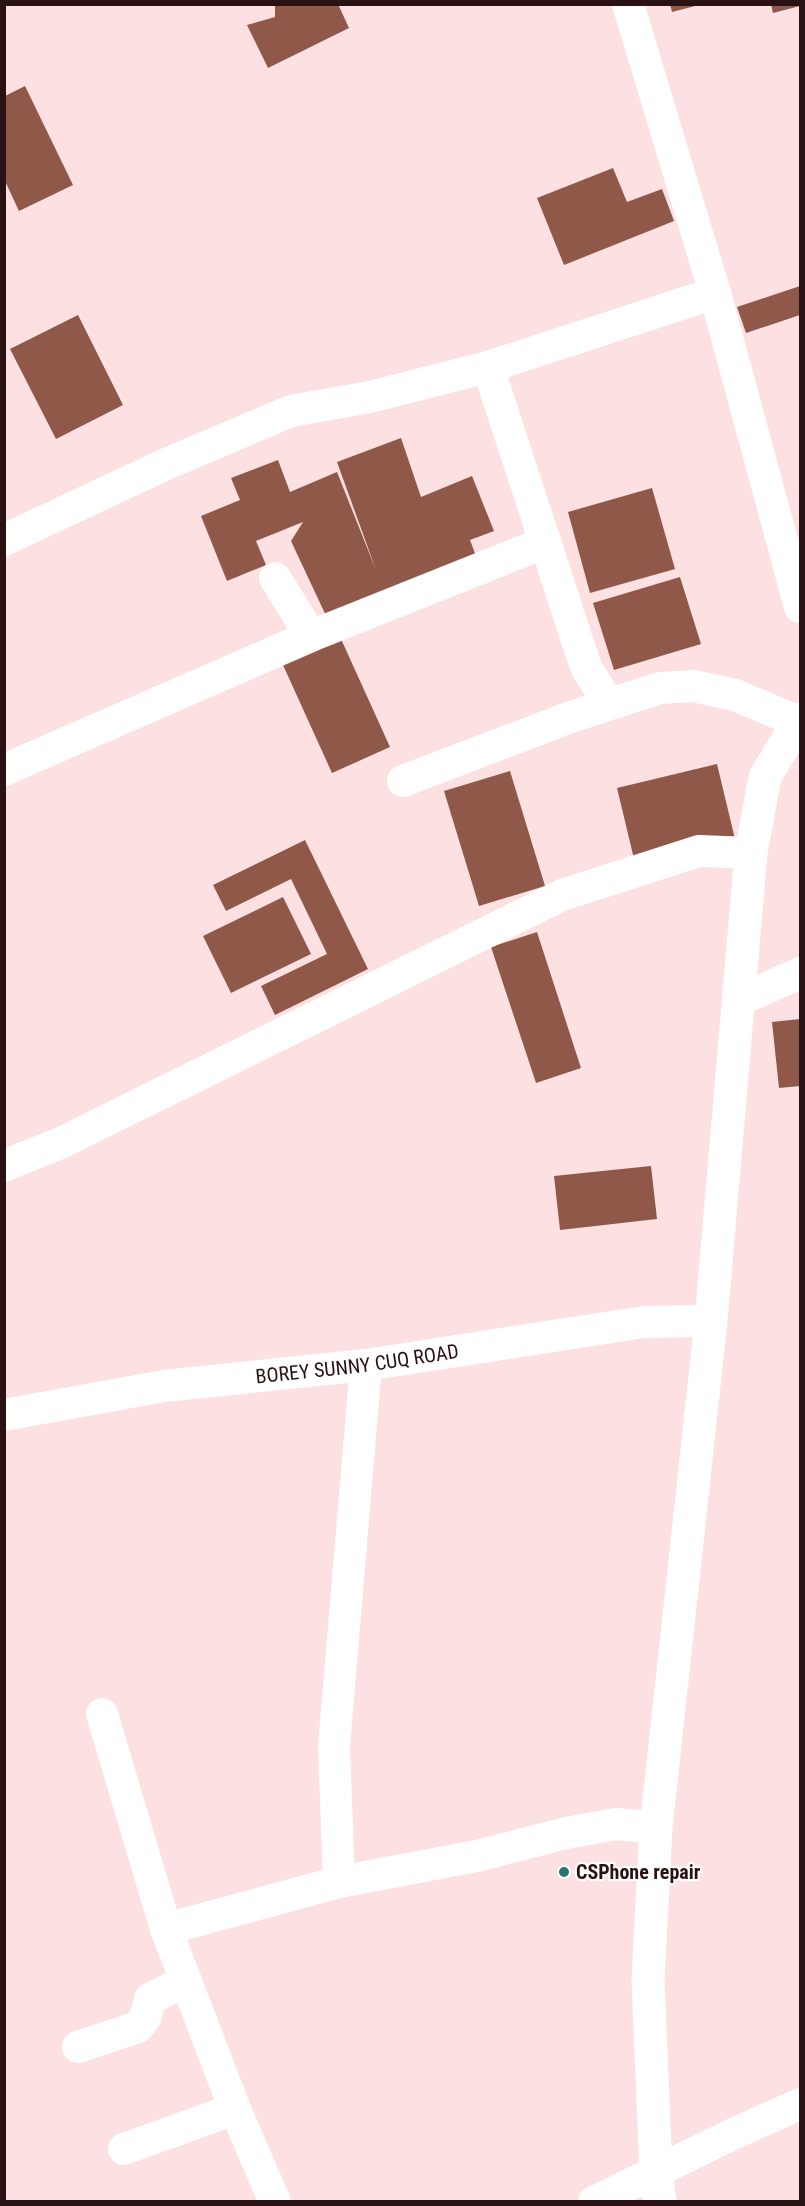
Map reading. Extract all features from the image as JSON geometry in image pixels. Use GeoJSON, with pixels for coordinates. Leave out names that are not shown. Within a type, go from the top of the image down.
{"type":"FeatureCollection","features":[{"type":"Feature","properties":{"kind":"street"},"geometry":{"type":"LineString","coordinates":[[628,4],[715,292],[801,607]]}},
{"type":"Feature","properties":{"kind":"street"},"geometry":{"type":"LineString","coordinates":[[4,540],[164,465],[291,411],[370,397],[488,367],[715,292]]}},
{"type":"Feature","properties":{"kind":"street"},"geometry":{"type":"LineString","coordinates":[[488,367],[587,669],[609,704]]}},
{"type":"Feature","properties":{"kind":"street"},"geometry":{"type":"LineString","coordinates":[[4,770],[311,636],[546,542]]}},
{"type":"Feature","properties":{"kind":"street"},"geometry":{"type":"LineString","coordinates":[[275,578],[311,636]]}},
{"type":"Feature","properties":{"kind":"street"},"geometry":{"type":"LineString","coordinates":[[403,781],[609,704],[660,688],[693,686],[735,695],[800,720],[765,777],[751,853],[711,1321],[656,1828],[648,1980],[658,2187]]}},
{"type":"Feature","properties":{"kind":"street"},"geometry":{"type":"LineString","coordinates":[[4,1166],[63,1142],[562,894],[699,851],[751,853]]}},
{"type":"Feature","properties":{"kind":"street"},"geometry":{"type":"LineString","coordinates":[[738,1001],[801,973]]}},
{"type":"Feature","properties":{"kind":"street","name":"BOREY SUNNY CUQ ROAD"},"geometry":{"type":"LineString","coordinates":[[4,1415],[164,1386],[366,1365],[644,1322],[711,1321]]}},
{"type":"Feature","properties":{"kind":"street"},"geometry":{"type":"LineString","coordinates":[[339,1882],[334,1746],[366,1365]]}},
{"type":"Feature","properties":{"kind":"street"},"geometry":{"type":"LineString","coordinates":[[102,1714],[166,1929],[235,2109],[275,2202]]}},
{"type":"Feature","properties":{"kind":"street"},"geometry":{"type":"LineString","coordinates":[[166,1929],[339,1882],[477,1856],[566,1833],[616,1824],[656,1828]]}},
{"type":"Feature","properties":{"kind":"street"},"geometry":{"type":"LineString","coordinates":[[78,2047],[138,2027],[146,2016],[150,1999],[185,1981]]}},
{"type":"Feature","properties":{"kind":"street"},"geometry":{"type":"LineString","coordinates":[[594,2202],[658,2187],[735,2133],[801,2104]]}},
{"type":"Feature","properties":{"kind":"street"},"geometry":{"type":"LineString","coordinates":[[124,2149],[235,2109]]}},
{"type":"Feature","properties":{"kind":"building"},"geometry":{"type":"Polygon","coordinates":[[[275,4],[338,4],[349,28],[268,68],[247,25],[275,17],[275,4]]]}},
{"type":"Feature","properties":{"kind":"building"},"geometry":{"type":"Polygon","coordinates":[[[670,4],[699,4],[699,5],[672,12],[670,4]]]}},
{"type":"Feature","properties":{"kind":"building"},"geometry":{"type":"Polygon","coordinates":[[[771,4],[800,4],[800,6],[773,13],[771,4]]]}},
{"type":"Feature","properties":{"kind":"building"},"geometry":{"type":"Polygon","coordinates":[[[25,86],[73,185],[19,211],[5,181],[5,96],[25,86]]]}},
{"type":"Feature","properties":{"kind":"building"},"geometry":{"type":"Polygon","coordinates":[[[613,168],[627,202],[662,189],[674,221],[564,265],[537,198],[613,168]]]}},
{"type":"Feature","properties":{"kind":"building"},"geometry":{"type":"Polygon","coordinates":[[[800,286],[800,315],[746,333],[737,307],[800,286]]]}},
{"type":"Feature","properties":{"kind":"building"},"geometry":{"type":"Polygon","coordinates":[[[78,315],[123,405],[56,439],[10,349],[78,315]]]}},
{"type":"Feature","properties":{"kind":"building"},"geometry":{"type":"Polygon","coordinates":[[[401,438],[421,497],[472,476],[494,531],[470,540],[476,556],[328,620],[291,541],[303,522],[256,541],[266,565],[227,581],[201,516],[240,500],[231,478],[278,460],[290,492],[337,472],[376,570],[337,462],[401,438]]]}},
{"type":"Feature","properties":{"kind":"building"},"geometry":{"type":"Polygon","coordinates":[[[652,488],[675,569],[590,593],[568,512],[652,488]]]}},
{"type":"Feature","properties":{"kind":"building"},"geometry":{"type":"Polygon","coordinates":[[[680,577],[701,644],[614,670],[593,603],[680,577]]]}},
{"type":"Feature","properties":{"kind":"building"},"geometry":{"type":"Polygon","coordinates":[[[341,639],[390,747],[332,773],[283,665],[341,639]]]}},
{"type":"Feature","properties":{"kind":"building"},"geometry":{"type":"Polygon","coordinates":[[[717,764],[735,839],[635,863],[617,788],[717,764]]]}},
{"type":"Feature","properties":{"kind":"building"},"geometry":{"type":"Polygon","coordinates":[[[510,771],[545,886],[479,906],[444,791],[510,771]]]}},
{"type":"Feature","properties":{"kind":"building"},"geometry":{"type":"Polygon","coordinates":[[[305,840],[368,969],[275,1015],[261,986],[327,954],[291,879],[226,911],[213,885],[305,840]]]}},
{"type":"Feature","properties":{"kind":"building"},"geometry":{"type":"Polygon","coordinates":[[[283,897],[311,954],[231,993],[203,936],[283,897]]]}},
{"type":"Feature","properties":{"kind":"building"},"geometry":{"type":"Polygon","coordinates":[[[537,932],[581,1068],[536,1083],[491,947],[537,932]]]}},
{"type":"Feature","properties":{"kind":"building"},"geometry":{"type":"Polygon","coordinates":[[[800,1019],[800,1086],[779,1088],[772,1022],[800,1019]]]}},
{"type":"Feature","properties":{"kind":"building"},"geometry":{"type":"Polygon","coordinates":[[[651,1166],[657,1219],[560,1230],[554,1176],[651,1166]]]}},
{"type":"Feature","properties":{"kind":"place","name":"CSPhone repair"},"geometry":{"type":"Point","coordinates":[564,1872]}}]}
